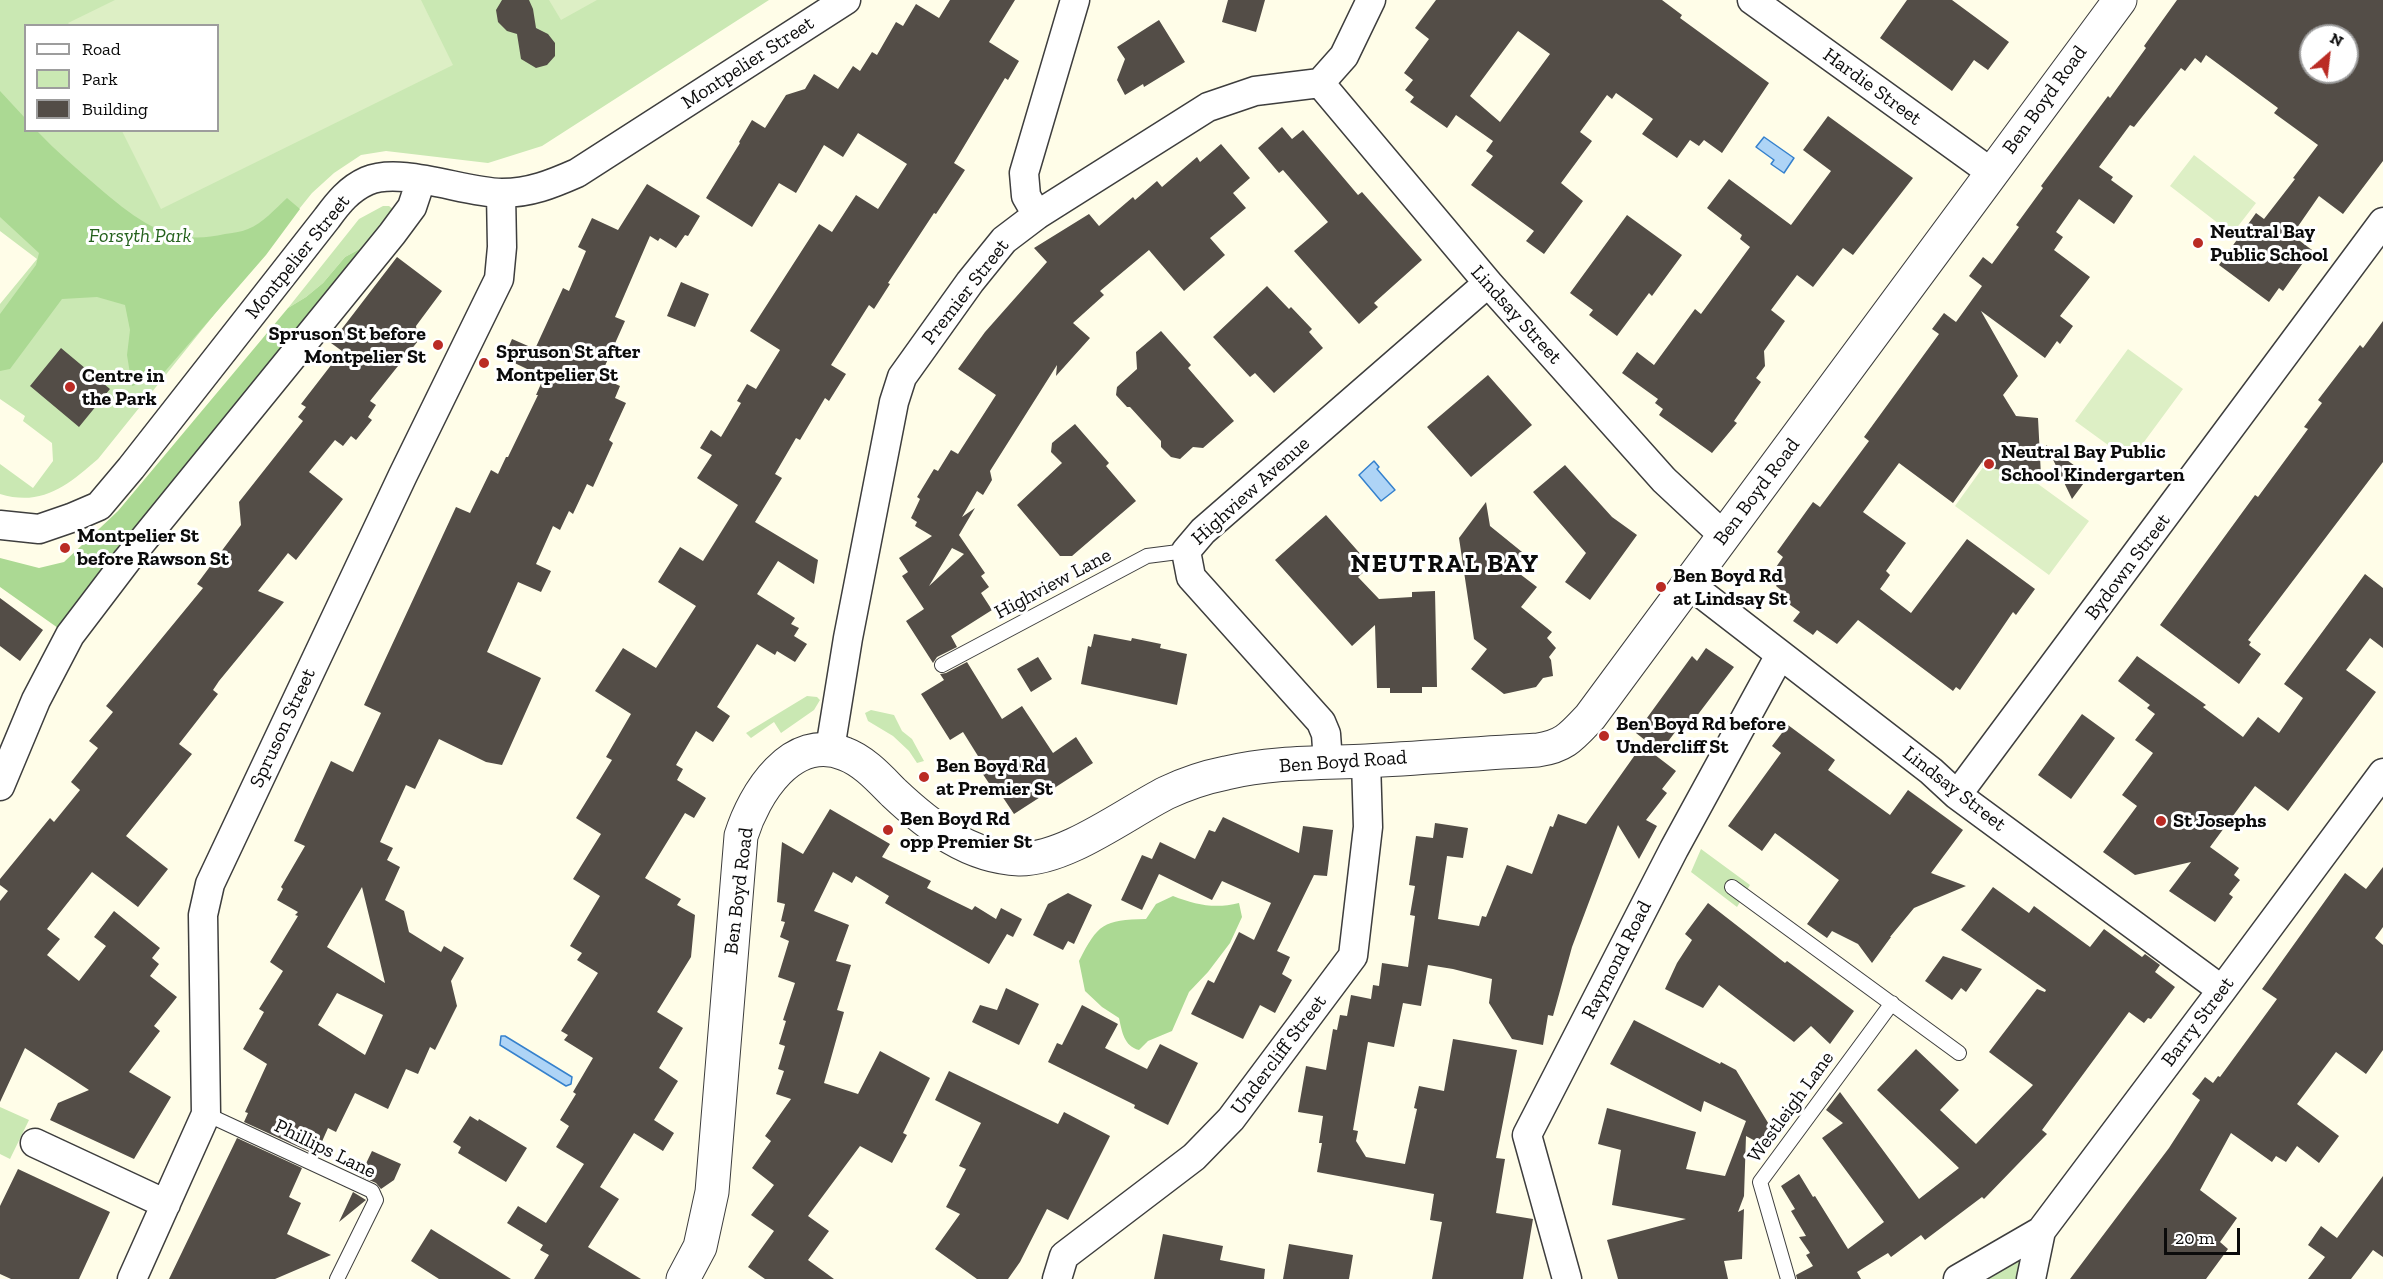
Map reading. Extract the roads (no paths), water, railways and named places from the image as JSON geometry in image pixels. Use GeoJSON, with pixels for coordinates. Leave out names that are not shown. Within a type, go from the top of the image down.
{"type":"FeatureCollection","features":[{"type":"Feature","properties":{"kind":"street","name":"Montpelier Street"},"geometry":{"type":"LineString","coordinates":[[0,525],[39,529],[99,506],[132,468],[345,196],[369,180],[384,178],[420,180],[501,193],[525,192],[543,188],[577,173],[846,0]]}},
{"type":"Feature","properties":{"kind":"street"},"geometry":{"type":"LineString","coordinates":[[1037,215],[1026,196],[1024,173],[1075,0]]}},
{"type":"Feature","properties":{"kind":"street"},"geometry":{"type":"LineString","coordinates":[[1320,83],[1344,56],[1371,0]]}},
{"type":"Feature","properties":{"kind":"street","name":"Hardie Street"},"geometry":{"type":"LineString","coordinates":[[1752,0],[1992,173]]}},
{"type":"Feature","properties":{"kind":"street","name":"Ben Boyd Road"},"geometry":{"type":"LineString","coordinates":[[682,1279],[700,1247],[712,1192],[741,836],[753,803],[765,784],[784,766],[815,750],[830,749],[857,760],[913,811],[940,832],[983,853],[1021,859],[1046,855],[1071,846],[1168,792],[1227,772],[1328,762],[1538,750],[1553,748],[1567,741],[1590,717],[2120,0]]}},
{"type":"Feature","properties":{"kind":"street","name":"Premier Street"},"geometry":{"type":"LineString","coordinates":[[830,749],[848,638],[894,402],[902,377],[1004,240],[1037,215],[1208,107],[1255,91],[1320,83]]}},
{"type":"Feature","properties":{"kind":"street","name":"Lindsay Street"},"geometry":{"type":"LineString","coordinates":[[1320,83],[1488,283],[1664,480],[1724,536]]}},
{"type":"Feature","properties":{"kind":"street"},"geometry":{"type":"LineString","coordinates":[[0,786],[36,700],[70,635],[126,560],[392,234],[412,207],[420,180]]}},
{"type":"Feature","properties":{"kind":"street","name":"Spruson Street"},"geometry":{"type":"LineString","coordinates":[[132,1279],[206,1114],[203,915],[210,884],[398,486],[499,279],[502,247],[501,193]]}},
{"type":"Feature","properties":{"kind":"street","name":"Bydown Street"},"geometry":{"type":"LineString","coordinates":[[1957,795],[2383,222]]}},
{"type":"Feature","properties":{"kind":"street","name":"Highview Avenue"},"geometry":{"type":"LineString","coordinates":[[1328,762],[1326,734],[1321,722],[1191,577],[1186,551],[1203,531],[1488,283]]}},
{"type":"Feature","properties":{"kind":"street","name":"Lindsay Street"},"geometry":{"type":"LineString","coordinates":[[1689,584],[1889,738],[1957,795],[2222,990]]}},
{"type":"Feature","properties":{"kind":"street","name":"Raymond Road"},"geometry":{"type":"LineString","coordinates":[[1567,1279],[1527,1135],[1674,849],[1780,655]]}},
{"type":"Feature","properties":{"kind":"street","name":"Undercliff Street"},"geometry":{"type":"LineString","coordinates":[[1057,1279],[1064,1256],[1194,1157],[1231,1119],[1353,956],[1368,827],[1366,760]]}},
{"type":"Feature","properties":{"kind":"street","name":"Barry Street"},"geometry":{"type":"LineString","coordinates":[[2031,1279],[2041,1231],[2383,773]]}},
{"type":"Feature","properties":{"kind":"street"},"geometry":{"type":"LineString","coordinates":[[35,1143],[166,1204]]}},
{"type":"Feature","properties":{"kind":"street"},"geometry":{"type":"LineString","coordinates":[[1958,1279],[2041,1231]]}},
{"type":"Feature","properties":{"kind":"lane","name":"Highview Lane"},"geometry":{"type":"LineString","coordinates":[[942,665],[1147,556],[1186,551]]}},
{"type":"Feature","properties":{"kind":"lane"},"geometry":{"type":"LineString","coordinates":[[1732,887],[1959,1053]]}},
{"type":"Feature","properties":{"kind":"lane","name":"Westleigh Lane"},"geometry":{"type":"LineString","coordinates":[[1788,1279],[1760,1182],[1892,1003]]}},
{"type":"Feature","properties":{"kind":"lane","name":"Phillips Lane"},"geometry":{"type":"LineString","coordinates":[[206,1114],[372,1191],[376,1200],[337,1279]]}},
{"type":"Feature","properties":{"kind":"water"},"geometry":{"type":"Polygon","coordinates":[[[1764,137],[1794,158],[1784,173],[1771,164],[1774,160],[1756,147],[1764,137]]]}},
{"type":"Feature","properties":{"kind":"water"},"geometry":{"type":"Polygon","coordinates":[[[1374,461],[1379,467],[1377,469],[1395,490],[1381,501],[1359,475],[1374,461]]]}},
{"type":"Feature","properties":{"kind":"water"},"geometry":{"type":"Polygon","coordinates":[[[501,1036],[505,1036],[572,1077],[571,1084],[566,1086],[500,1045],[501,1036]]]}},
{"type":"Feature","properties":{"kind":"place","name":"Neutral Bay Public School"},"geometry":{"type":"Point","coordinates":[2198,243]}},
{"type":"Feature","properties":{"kind":"place","name":"Spruson St before Montpelier St"},"geometry":{"type":"Point","coordinates":[438,345]}},
{"type":"Feature","properties":{"kind":"place","name":"Spruson St after Montpelier St"},"geometry":{"type":"Point","coordinates":[484,363]}},
{"type":"Feature","properties":{"kind":"place","name":"Centre in the Park"},"geometry":{"type":"Point","coordinates":[70,387]}},
{"type":"Feature","properties":{"kind":"place","name":"Neutral Bay Public School Kindergarten"},"geometry":{"type":"Point","coordinates":[1989,464]}},
{"type":"Feature","properties":{"kind":"place","name":"Montpelier St before Rawson St"},"geometry":{"type":"Point","coordinates":[65,548]}},
{"type":"Feature","properties":{"kind":"place","name":"Ben Boyd Rd at Lindsay St"},"geometry":{"type":"Point","coordinates":[1661,587]}},
{"type":"Feature","properties":{"kind":"place","name":"Ben Boyd Rd before Undercliff St"},"geometry":{"type":"Point","coordinates":[1604,736]}},
{"type":"Feature","properties":{"kind":"place","name":"Ben Boyd Rd at Premier St"},"geometry":{"type":"Point","coordinates":[924,777]}},
{"type":"Feature","properties":{"kind":"place","name":"St Josephs"},"geometry":{"type":"Point","coordinates":[2161,821]}},
{"type":"Feature","properties":{"kind":"place","name":"Ben Boyd Rd opp Premier St"},"geometry":{"type":"Point","coordinates":[888,830]}},
{"type":"Feature","properties":{"kind":"district","name":"NEUTRAL BAY"},"geometry":{"type":"Point","coordinates":[1445,565]}},
{"type":"Feature","properties":{"kind":"park label","name":"Forsyth Park"},"geometry":{"type":"Point","coordinates":[140,236]}}]}
